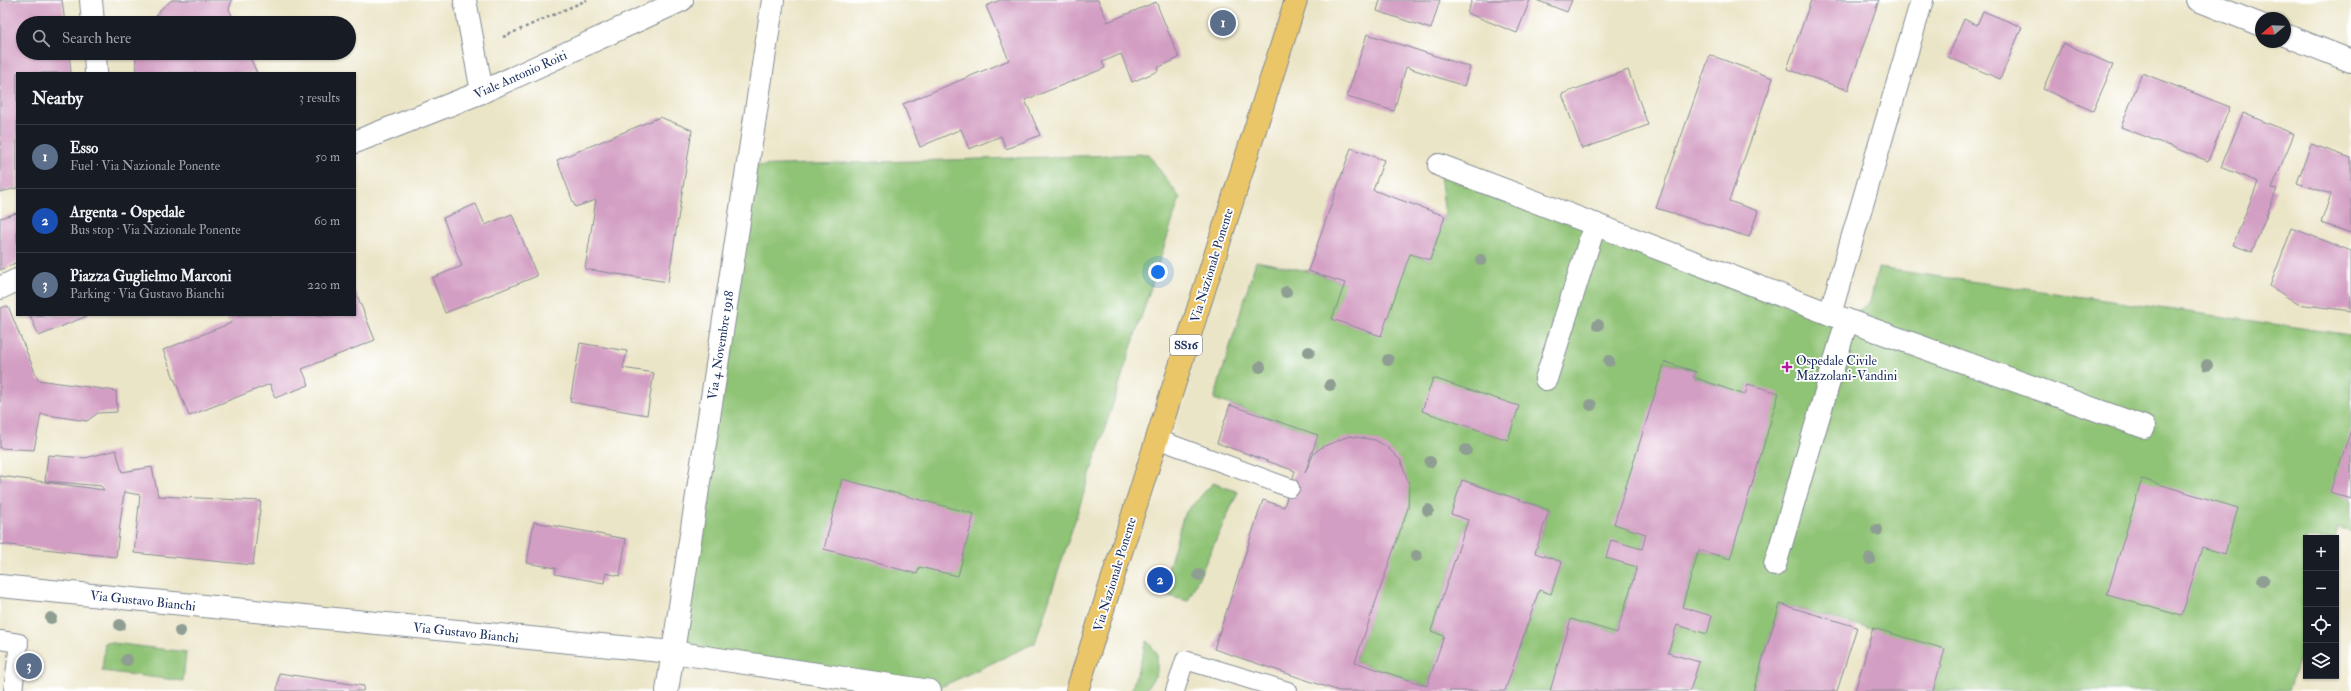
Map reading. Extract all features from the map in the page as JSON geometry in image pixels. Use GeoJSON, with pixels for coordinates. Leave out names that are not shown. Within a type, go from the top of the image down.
{"type":"FeatureCollection","features":[{"type":"Feature","properties":{"kind":"main road","name":"Via Nazionale Ponente"},"geometry":{"type":"LineString","coordinates":[[1078,691],[1296,0]]}},
{"type":"Feature","properties":{"kind":"street"},"geometry":{"type":"LineString","coordinates":[[91,0],[92,16]]}},
{"type":"Feature","properties":{"kind":"street"},"geometry":{"type":"LineString","coordinates":[[465,0],[482,92]]}},
{"type":"Feature","properties":{"kind":"street","name":"Viale Antonio Roiti"},"geometry":{"type":"LineString","coordinates":[[356,142],[482,92],[682,0]]}},
{"type":"Feature","properties":{"kind":"street","name":"Via 4 Novembre 1918"},"geometry":{"type":"LineString","coordinates":[[667,691],[773,0]]}},
{"type":"Feature","properties":{"kind":"street"},"geometry":{"type":"LineString","coordinates":[[1775,565],[1838,317],[1922,0]]}},
{"type":"Feature","properties":{"kind":"street"},"geometry":{"type":"LineString","coordinates":[[2198,0],[2255,23]]}},
{"type":"Feature","properties":{"kind":"street"},"geometry":{"type":"LineString","coordinates":[[2291,37],[2351,61]]}},
{"type":"Feature","properties":{"kind":"street"},"geometry":{"type":"LineString","coordinates":[[95,60],[96,72]]}},
{"type":"Feature","properties":{"kind":"street"},"geometry":{"type":"LineString","coordinates":[[1439,165],[1838,317],[2144,427]]}},
{"type":"Feature","properties":{"kind":"street"},"geometry":{"type":"LineString","coordinates":[[1546,379],[1595,224]]}},
{"type":"Feature","properties":{"kind":"street"},"geometry":{"type":"LineString","coordinates":[[0,288],[16,280]]}},
{"type":"Feature","properties":{"kind":"street","name":"Via Gustavo Bianchi"},"geometry":{"type":"LineString","coordinates":[[0,586],[672,652],[930,691]]}},
{"type":"Feature","properties":{"kind":"lane"},"geometry":{"type":"LineString","coordinates":[[1157,439],[1290,488]]}},
{"type":"Feature","properties":{"kind":"lane"},"geometry":{"type":"LineString","coordinates":[[0,640],[19,642],[13,691]]}},
{"type":"Feature","properties":{"kind":"lane"},"geometry":{"type":"LineString","coordinates":[[1176,691],[1185,660],[1288,691]]}},
{"type":"Feature","properties":{"kind":"path"},"geometry":{"type":"LineString","coordinates":[[475,50],[587,0]]}},
{"type":"Feature","properties":{"kind":"green space"},"geometry":{"type":"Polygon","coordinates":[[[1148,154],[1180,198],[1035,643],[932,691],[672,652],[747,166],[1148,154]]]}},
{"type":"Feature","properties":{"kind":"green space","name":"Ospedale Civile Mazzolani-Vandini"},"geometry":{"type":"Polygon","coordinates":[[[1439,165],[1846,320],[1870,302],[1878,268],[2351,335],[2351,533],[2338,528],[2336,535],[2303,535],[2303,645],[2289,691],[1933,691],[1944,649],[1780,604],[1753,691],[1690,691],[1699,662],[1668,653],[1699,550],[1729,559],[1748,384],[1745,395],[1693,377],[1696,371],[1665,362],[1646,534],[1617,633],[1571,619],[1553,691],[1505,691],[1539,590],[1551,594],[1562,562],[1535,553],[1549,510],[1462,480],[1468,520],[1431,631],[1444,636],[1427,686],[1355,662],[1394,544],[1291,509],[1314,453],[1317,435],[1214,399],[1256,261],[1308,271],[1345,283],[1410,254],[1430,260],[1445,216],[1439,165]]]}},
{"type":"Feature","properties":{"kind":"green space"},"geometry":{"type":"Polygon","coordinates":[[[1213,483],[1238,492],[1188,601],[1161,594],[1184,514],[1213,483]]]}},
{"type":"Feature","properties":{"kind":"green space"},"geometry":{"type":"Polygon","coordinates":[[[1147,641],[1157,653],[1157,673],[1145,691],[1131,691],[1147,641]]]}},
{"type":"Feature","properties":{"kind":"green space"},"geometry":{"type":"Polygon","coordinates":[[[105,642],[186,652],[183,681],[102,671],[105,642]]]}},
{"type":"Feature","properties":{"kind":"building"},"geometry":{"type":"Polygon","coordinates":[[[0,0],[62,0],[64,16],[16,16],[16,60],[70,60],[71,72],[16,72],[16,188],[0,192],[0,0]]]}},
{"type":"Feature","properties":{"kind":"building"},"geometry":{"type":"Polygon","coordinates":[[[172,0],[232,0],[229,9],[232,16],[156,16],[161,9],[172,0]]]}},
{"type":"Feature","properties":{"kind":"building"},"geometry":{"type":"Polygon","coordinates":[[[1000,0],[1098,0],[1108,22],[1156,2],[1179,58],[1157,68],[1158,71],[1132,82],[1121,54],[1102,62],[1105,68],[1025,100],[1040,135],[1006,149],[1001,136],[969,149],[961,129],[920,147],[903,104],[1009,60],[986,6],[1000,0]]]}},
{"type":"Feature","properties":{"kind":"building"},"geometry":{"type":"Polygon","coordinates":[[[1380,0],[1440,0],[1431,29],[1377,11],[1380,0]]]}},
{"type":"Feature","properties":{"kind":"building"},"geometry":{"type":"Polygon","coordinates":[[[1472,0],[1530,0],[1517,33],[1467,13],[1472,0]]]}},
{"type":"Feature","properties":{"kind":"building"},"geometry":{"type":"Polygon","coordinates":[[[1536,0],[1572,0],[1567,12],[1536,0]]]}},
{"type":"Feature","properties":{"kind":"building"},"geometry":{"type":"Polygon","coordinates":[[[1811,0],[1879,0],[1848,90],[1787,69],[1811,0]]]}},
{"type":"Feature","properties":{"kind":"building"},"geometry":{"type":"Polygon","coordinates":[[[1983,11],[2022,27],[2000,79],[1948,57],[1964,19],[1977,25],[1983,11]]]}},
{"type":"Feature","properties":{"kind":"building"},"geometry":{"type":"Polygon","coordinates":[[[1367,34],[1470,67],[1464,86],[1406,67],[1394,111],[1347,97],[1367,34]]]}},
{"type":"Feature","properties":{"kind":"building"},"geometry":{"type":"Polygon","coordinates":[[[2063,43],[2113,65],[2093,111],[2043,89],[2063,43]]]}},
{"type":"Feature","properties":{"kind":"building"},"geometry":{"type":"Polygon","coordinates":[[[1710,55],[1773,78],[1729,201],[1758,211],[1749,237],[1656,208],[1710,55]]]}},
{"type":"Feature","properties":{"kind":"building"},"geometry":{"type":"Polygon","coordinates":[[[136,60],[251,60],[257,72],[137,72],[136,60]]]}},
{"type":"Feature","properties":{"kind":"building"},"geometry":{"type":"Polygon","coordinates":[[[1628,70],[1648,125],[1582,149],[1562,94],[1628,70]]]}},
{"type":"Feature","properties":{"kind":"building"},"geometry":{"type":"Polygon","coordinates":[[[2142,73],[2230,107],[2208,161],[2121,127],[2142,73]]]}},
{"type":"Feature","properties":{"kind":"building"},"geometry":{"type":"Polygon","coordinates":[[[2243,113],[2294,134],[2272,188],[2277,189],[2252,252],[2233,245],[2258,182],[2221,167],[2243,113]]]}},
{"type":"Feature","properties":{"kind":"building"},"geometry":{"type":"Polygon","coordinates":[[[660,117],[692,130],[668,282],[585,269],[596,200],[575,207],[557,160],[660,117]]]}},
{"type":"Feature","properties":{"kind":"building"},"geometry":{"type":"Polygon","coordinates":[[[2311,144],[2351,158],[2351,233],[2321,223],[2331,194],[2297,183],[2311,144]]]}},
{"type":"Feature","properties":{"kind":"building"},"geometry":{"type":"Polygon","coordinates":[[[1351,148],[1384,160],[1373,190],[1445,216],[1430,260],[1410,254],[1381,336],[1332,319],[1345,283],[1308,271],[1351,148]]]}},
{"type":"Feature","properties":{"kind":"building"},"geometry":{"type":"Polygon","coordinates":[[[476,204],[485,225],[512,214],[537,276],[445,313],[432,278],[462,266],[443,218],[476,204]]]}},
{"type":"Feature","properties":{"kind":"building"},"geometry":{"type":"Polygon","coordinates":[[[16,213],[16,262],[0,270],[0,218],[16,213]]]}},
{"type":"Feature","properties":{"kind":"building"},"geometry":{"type":"Polygon","coordinates":[[[2292,228],[2351,251],[2351,311],[2298,304],[2270,286],[2292,228]]]}},
{"type":"Feature","properties":{"kind":"building"},"geometry":{"type":"Polygon","coordinates":[[[356,292],[375,340],[302,369],[309,385],[275,398],[270,384],[189,416],[163,350],[231,323],[228,316],[356,316],[356,292]]]}},
{"type":"Feature","properties":{"kind":"building"},"geometry":{"type":"Polygon","coordinates":[[[8,306],[38,380],[116,391],[117,412],[98,413],[87,421],[41,414],[34,450],[0,448],[0,308],[8,306]]]}},
{"type":"Feature","properties":{"kind":"building"},"geometry":{"type":"Polygon","coordinates":[[[30,316],[87,316],[39,336],[30,316]]]}},
{"type":"Feature","properties":{"kind":"building"},"geometry":{"type":"Polygon","coordinates":[[[580,343],[627,351],[623,368],[654,373],[647,415],[570,402],[580,343]]]}},
{"type":"Feature","properties":{"kind":"building"},"geometry":{"type":"Polygon","coordinates":[[[1665,362],[1696,372],[1693,377],[1745,395],[1748,384],[1779,393],[1730,559],[1699,550],[1682,607],[1712,616],[1707,634],[1677,625],[1668,653],[1699,662],[1690,691],[1550,691],[1571,619],[1617,633],[1637,567],[1606,558],[1611,540],[1642,549],[1646,534],[1614,524],[1665,362]]]}},
{"type":"Feature","properties":{"kind":"building"},"geometry":{"type":"Polygon","coordinates":[[[1433,378],[1519,406],[1508,440],[1422,411],[1433,378]]]}},
{"type":"Feature","properties":{"kind":"building"},"geometry":{"type":"Polygon","coordinates":[[[1230,405],[1318,435],[1305,473],[1314,453],[1322,447],[1349,436],[1375,440],[1386,446],[1401,461],[1409,484],[1408,508],[1355,662],[1427,686],[1444,636],[1431,631],[1468,520],[1451,514],[1462,480],[1549,510],[1535,553],[1562,562],[1551,594],[1539,590],[1505,691],[1339,691],[1214,649],[1263,500],[1284,507],[1295,471],[1217,443],[1230,405]]]}},
{"type":"Feature","properties":{"kind":"building"},"geometry":{"type":"Polygon","coordinates":[[[2351,430],[2351,499],[2330,492],[2351,430]]]}},
{"type":"Feature","properties":{"kind":"building"},"geometry":{"type":"Polygon","coordinates":[[[116,450],[122,472],[152,467],[158,496],[261,501],[253,565],[134,553],[140,495],[124,492],[116,557],[0,544],[0,476],[104,490],[101,486],[45,481],[48,455],[85,458],[116,450]]]}},
{"type":"Feature","properties":{"kind":"building"},"geometry":{"type":"Polygon","coordinates":[[[842,479],[974,514],[958,576],[919,567],[917,574],[824,549],[842,479]]]}},
{"type":"Feature","properties":{"kind":"building"},"geometry":{"type":"Polygon","coordinates":[[[2142,479],[2238,508],[2225,554],[2202,547],[2182,616],[2107,595],[2142,479]]]}},
{"type":"Feature","properties":{"kind":"building"},"geometry":{"type":"Polygon","coordinates":[[[534,522],[626,539],[620,576],[606,573],[604,583],[555,574],[556,568],[527,563],[534,522]]]}},
{"type":"Feature","properties":{"kind":"building"},"geometry":{"type":"Polygon","coordinates":[[[1780,604],[1857,627],[1837,691],[1753,691],[1780,604]]]}},
{"type":"Feature","properties":{"kind":"building"},"geometry":{"type":"Polygon","coordinates":[[[1873,628],[1945,649],[1933,691],[1855,691],[1873,628]]]}},
{"type":"Feature","properties":{"kind":"building"},"geometry":{"type":"Polygon","coordinates":[[[279,673],[364,686],[363,691],[277,691],[279,673]]]}},
{"type":"Feature","properties":{"kind":"place","name":"Esso"},"geometry":{"type":"Point","coordinates":[1223,23]}},
{"type":"Feature","properties":{"kind":"place","name":"Ospedale Civile Mazzolani-Vandini"},"geometry":{"type":"Point","coordinates":[1787,367]}},
{"type":"Feature","properties":{"kind":"place","name":"Argenta - Ospedale"},"geometry":{"type":"Point","coordinates":[1160,580]}},
{"type":"Feature","properties":{"kind":"place","name":"Piazza Guglielmo Marconi"},"geometry":{"type":"Point","coordinates":[29,666]}}]}
